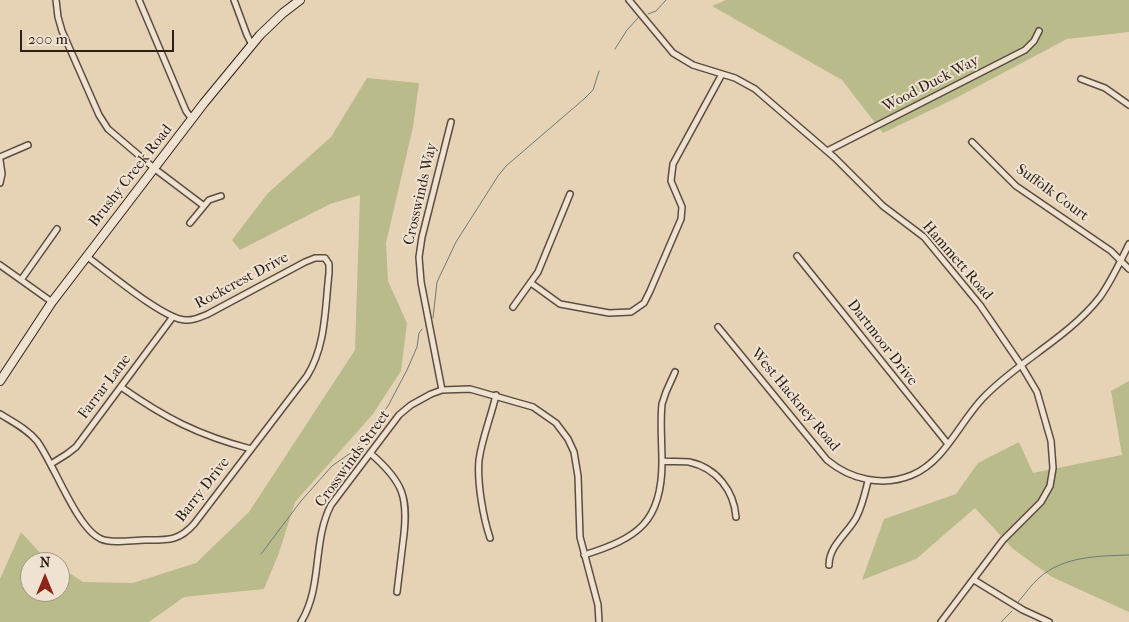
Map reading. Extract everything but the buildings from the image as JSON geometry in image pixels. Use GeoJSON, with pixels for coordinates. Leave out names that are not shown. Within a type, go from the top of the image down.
{"type":"FeatureCollection","features":[{"type":"Feature","properties":{"kind":"main road","name":"Brushy Creek Road"},"geometry":{"type":"LineString","coordinates":[[0,381],[52,302],[192,119],[252,45],[274,21],[300,0]]}},
{"type":"Feature","properties":{"kind":"street"},"geometry":{"type":"LineString","coordinates":[[56,0],[62,31],[98,115],[114,136],[204,206]]}},
{"type":"Feature","properties":{"kind":"street"},"geometry":{"type":"LineString","coordinates":[[139,0],[186,111],[192,119]]}},
{"type":"Feature","properties":{"kind":"street"},"geometry":{"type":"LineString","coordinates":[[234,0],[252,45]]}},
{"type":"Feature","properties":{"kind":"street","name":"Hammett Road"},"geometry":{"type":"LineString","coordinates":[[629,0],[673,53],[693,65],[735,78],[756,89],[827,151],[883,206],[913,228],[928,242],[980,305],[1022,365],[1037,392],[1048,426],[1053,454],[1052,481],[1048,491],[1041,502],[1002,540],[941,622]]}},
{"type":"Feature","properties":{"kind":"street","name":"Wood Duck Way"},"geometry":{"type":"LineString","coordinates":[[827,151],[1025,50],[1040,31]]}},
{"type":"Feature","properties":{"kind":"street"},"geometry":{"type":"LineString","coordinates":[[531,283],[560,304],[587,310],[609,313],[631,312],[644,303],[681,219],[682,207],[671,182],[673,164],[722,74]]}},
{"type":"Feature","properties":{"kind":"street"},"geometry":{"type":"LineString","coordinates":[[1081,79],[1105,88],[1129,105]]}},
{"type":"Feature","properties":{"kind":"street","name":"Crosswinds Way"},"geometry":{"type":"LineString","coordinates":[[442,390],[421,282],[419,257],[422,237],[451,122]]}},
{"type":"Feature","properties":{"kind":"street","name":"Suffolk Court"},"geometry":{"type":"LineString","coordinates":[[972,142],[1016,186],[1111,251],[1129,268]]}},
{"type":"Feature","properties":{"kind":"street"},"geometry":{"type":"LineString","coordinates":[[0,157],[28,145]]}},
{"type":"Feature","properties":{"kind":"street"},"geometry":{"type":"LineString","coordinates":[[0,160],[2,174],[0,183]]}},
{"type":"Feature","properties":{"kind":"street"},"geometry":{"type":"LineString","coordinates":[[513,307],[538,272],[570,194]]}},
{"type":"Feature","properties":{"kind":"street"},"geometry":{"type":"LineString","coordinates":[[190,223],[210,199],[221,196]]}},
{"type":"Feature","properties":{"kind":"street"},"geometry":{"type":"LineString","coordinates":[[21,280],[57,229]]}},
{"type":"Feature","properties":{"kind":"street","name":"West Hackney Road"},"geometry":{"type":"LineString","coordinates":[[718,327],[823,456],[840,470],[868,481],[894,480],[914,474],[933,462],[982,399],[1089,309],[1108,285],[1129,244]]}},
{"type":"Feature","properties":{"kind":"street"},"geometry":{"type":"LineString","coordinates":[[86,256],[172,318]]}},
{"type":"Feature","properties":{"kind":"street","name":"Dartmoor Drive"},"geometry":{"type":"LineString","coordinates":[[797,256],[948,444]]}},
{"type":"Feature","properties":{"kind":"street","name":"Barry Drive"},"geometry":{"type":"LineString","coordinates":[[0,414],[33,436],[51,464],[82,522],[93,534],[108,541],[165,540],[179,537],[188,531],[314,365],[320,351],[329,264],[325,258],[319,257],[308,260]]}},
{"type":"Feature","properties":{"kind":"street","name":"Rockcrest Drive"},"geometry":{"type":"LineString","coordinates":[[172,318],[185,320],[200,318],[308,260]]}},
{"type":"Feature","properties":{"kind":"street"},"geometry":{"type":"LineString","coordinates":[[0,265],[52,302]]}},
{"type":"Feature","properties":{"kind":"street","name":"Farrar Lane"},"geometry":{"type":"LineString","coordinates":[[51,464],[68,454],[76,446],[172,318]]}},
{"type":"Feature","properties":{"kind":"street"},"geometry":{"type":"LineString","coordinates":[[584,555],[622,541],[634,534],[652,512],[662,483],[662,404],[675,372]]}},
{"type":"Feature","properties":{"kind":"street"},"geometry":{"type":"LineString","coordinates":[[121,387],[170,419],[216,439],[251,449]]}},
{"type":"Feature","properties":{"kind":"street","name":"Crosswinds Street"},"geometry":{"type":"LineString","coordinates":[[301,622],[312,598],[327,513],[339,493],[404,410],[426,396],[442,390],[470,390],[524,403],[541,411],[556,423],[568,440],[574,452],[577,466],[579,528],[584,555],[598,605],[599,622]]}},
{"type":"Feature","properties":{"kind":"street"},"geometry":{"type":"LineString","coordinates":[[490,538],[480,490],[479,469],[482,448],[496,395]]}},
{"type":"Feature","properties":{"kind":"street"},"geometry":{"type":"LineString","coordinates":[[370,453],[394,476],[405,502],[406,520],[397,592]]}},
{"type":"Feature","properties":{"kind":"street"},"geometry":{"type":"LineString","coordinates":[[662,462],[691,463],[703,467],[714,474],[724,483],[730,493],[735,506],[736,518]]}},
{"type":"Feature","properties":{"kind":"street"},"geometry":{"type":"LineString","coordinates":[[829,565],[833,549],[852,525],[858,513],[868,481]]}},
{"type":"Feature","properties":{"kind":"street"},"geometry":{"type":"LineString","coordinates":[[974,580],[1023,610],[1049,622]]}},
{"type":"Feature","properties":{"kind":"green space"},"geometry":{"type":"Polygon","coordinates":[[[726,0],[1129,0],[1129,32],[1067,39],[954,99],[883,133],[842,80],[712,6],[726,0]]]}},
{"type":"Feature","properties":{"kind":"green space"},"geometry":{"type":"Polygon","coordinates":[[[367,78],[419,83],[413,127],[386,243],[388,281],[407,323],[401,371],[373,414],[295,502],[279,553],[264,589],[184,597],[149,622],[0,622],[0,579],[21,532],[39,552],[20,552],[20,602],[70,602],[70,574],[83,582],[133,583],[196,563],[249,512],[355,350],[360,195],[330,204],[240,250],[232,240],[268,193],[331,137],[367,78]]]}},
{"type":"Feature","properties":{"kind":"green space"},"geometry":{"type":"Polygon","coordinates":[[[1129,381],[1129,612],[1052,577],[1013,549],[975,508],[916,559],[862,580],[884,519],[956,494],[978,463],[1019,442],[1033,473],[1122,455],[1111,391],[1129,381]]]}},
{"type":"Feature","properties":{"kind":"waterway"},"geometry":{"type":"LineString","coordinates":[[648,14],[656,11],[666,0]]}},
{"type":"Feature","properties":{"kind":"waterway"},"geometry":{"type":"LineString","coordinates":[[615,49],[627,30],[638,18]]}},
{"type":"Feature","properties":{"kind":"waterway"},"geometry":{"type":"LineString","coordinates":[[433,318],[437,282],[456,242],[498,176],[506,166],[593,90],[599,71]]}},
{"type":"Feature","properties":{"kind":"waterway"},"geometry":{"type":"LineString","coordinates":[[261,554],[301,501],[332,466],[352,452],[388,406],[407,370],[422,329]]}},
{"type":"Feature","properties":{"kind":"waterway"},"geometry":{"type":"LineString","coordinates":[[1018,602],[1039,578],[1059,565],[1082,559],[1129,555]]}},
{"type":"Feature","properties":{"kind":"waterway"},"geometry":{"type":"LineString","coordinates":[[1001,622],[1012,611]]}}]}
